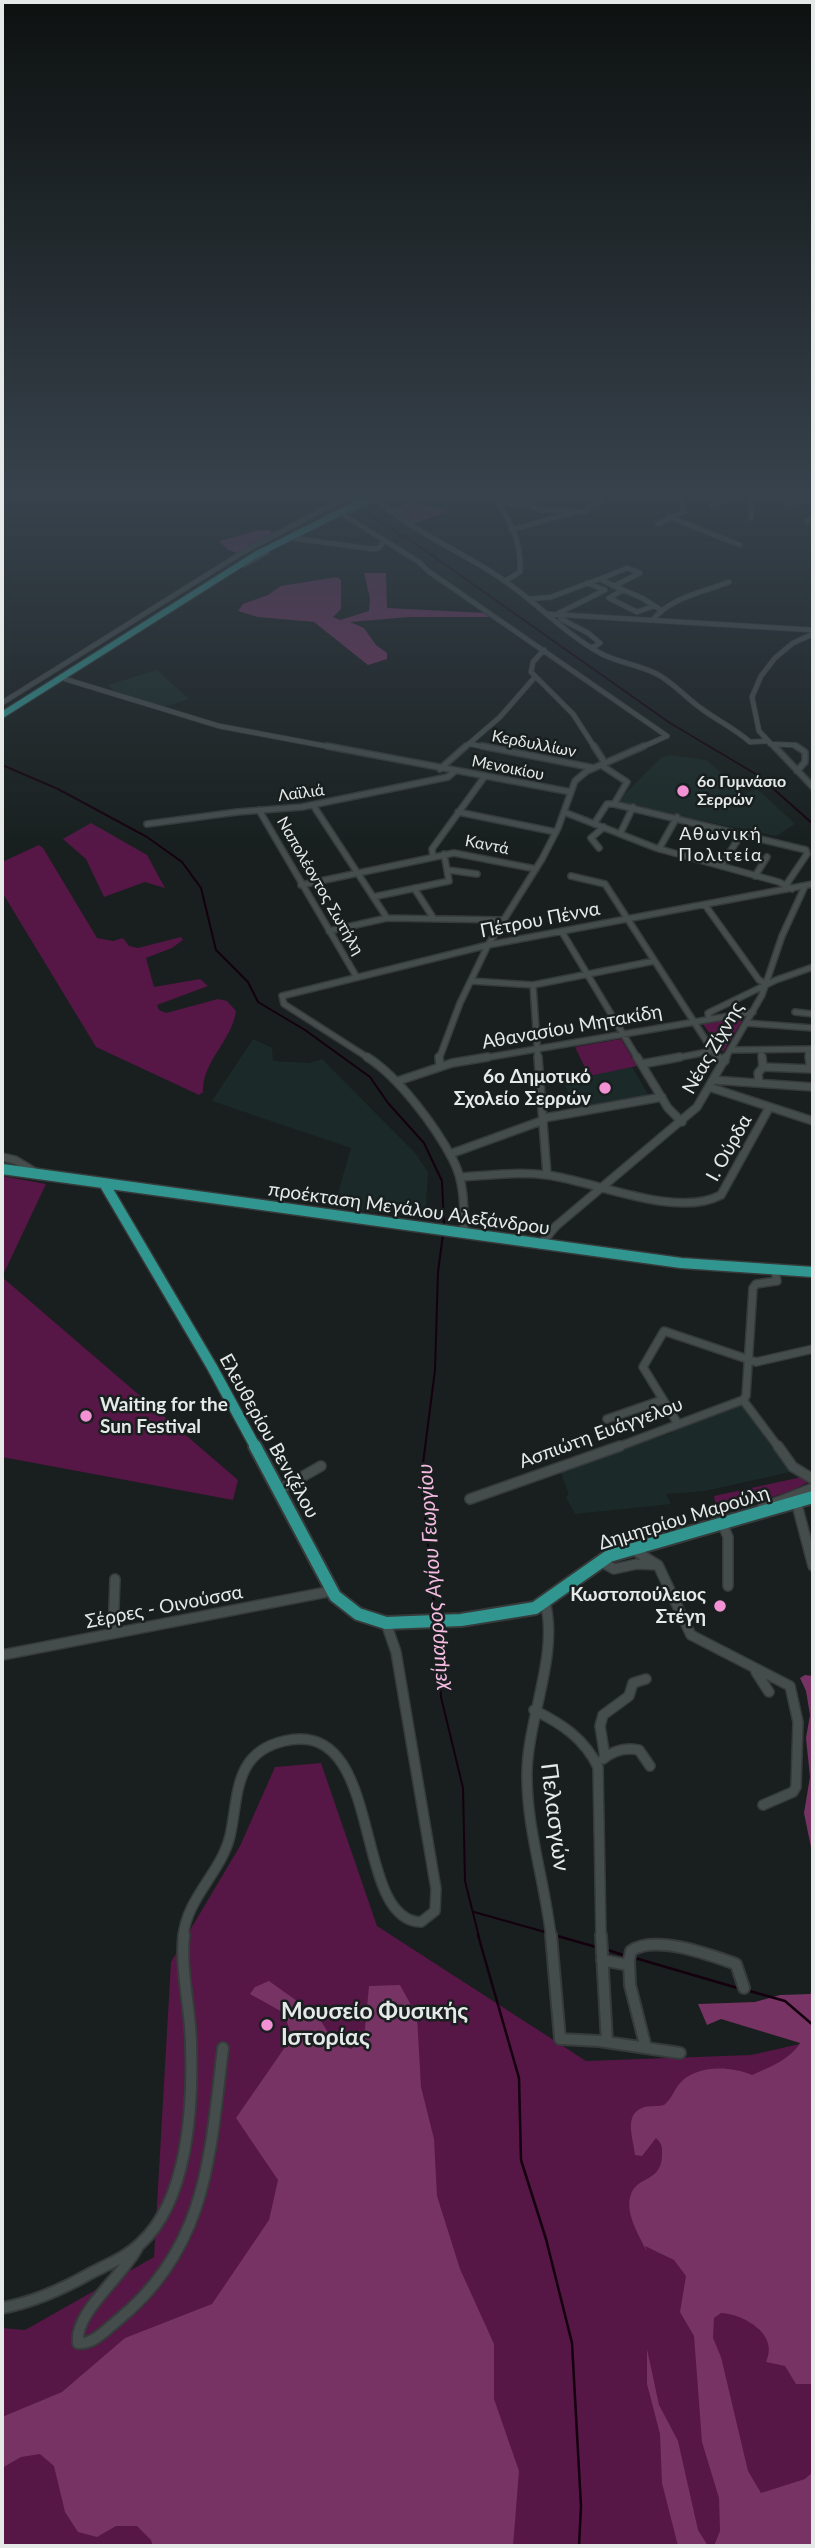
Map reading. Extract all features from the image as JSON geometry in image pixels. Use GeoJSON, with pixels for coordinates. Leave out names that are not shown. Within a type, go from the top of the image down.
{"type":"FeatureCollection","features":[{"type":"Feature","properties":{"kind":"main road"},"geometry":{"type":"LineString","coordinates":[[2,717],[157,618]]}},
{"type":"Feature","properties":{"kind":"main road","name":"προέκταση Μεγάλου Αλεξάνδρου"},"geometry":{"type":"LineString","coordinates":[[2,1169],[540,1245],[715,1267],[813,1272]]}},
{"type":"Feature","properties":{"kind":"main road","name":"Ελευθερίου Βενιζέλου"},"geometry":{"type":"LineString","coordinates":[[105,1185],[212,1367],[338,1600],[386,1623],[454,1619]]}},
{"type":"Feature","properties":{"kind":"main road","name":"Δημητρίου Μαρούλη"},"geometry":{"type":"LineString","coordinates":[[454,1619],[520,1613],[545,1602],[599,1561],[631,1548],[813,1497]]}},
{"type":"Feature","properties":{"kind":"street"},"geometry":{"type":"LineString","coordinates":[[2,703],[137,618]]}},
{"type":"Feature","properties":{"kind":"street"},"geometry":{"type":"LineString","coordinates":[[2,717],[163,618]]}},
{"type":"Feature","properties":{"kind":"street"},"geometry":{"type":"LineString","coordinates":[[440,1066],[439,1056],[450,1024],[488,946],[556,832],[578,778],[666,736],[496,618]]}},
{"type":"Feature","properties":{"kind":"street"},"geometry":{"type":"LineString","coordinates":[[553,618],[604,657],[624,660],[660,676],[704,711],[730,725],[750,742],[794,745],[805,752],[805,762],[797,771]]}},
{"type":"Feature","properties":{"kind":"street"},"geometry":{"type":"LineString","coordinates":[[561,618],[600,643],[592,648]]}},
{"type":"Feature","properties":{"kind":"street"},"geometry":{"type":"LineString","coordinates":[[614,618],[812,632]]}},
{"type":"Feature","properties":{"kind":"street"},"geometry":{"type":"LineString","coordinates":[[812,632],[794,640],[776,657],[752,694],[757,728],[813,787]]}},
{"type":"Feature","properties":{"kind":"street"},"geometry":{"type":"LineString","coordinates":[[544,650],[530,667],[535,677],[573,714],[600,766],[627,782],[614,804]]}},
{"type":"Feature","properties":{"kind":"street"},"geometry":{"type":"LineString","coordinates":[[440,769],[500,717],[535,677]]}},
{"type":"Feature","properties":{"kind":"street","name":"Μενοικίου"},"geometry":{"type":"LineString","coordinates":[[65,679],[219,726],[571,792]]}},
{"type":"Feature","properties":{"kind":"street","name":"Κερδυλλίων"},"geometry":{"type":"LineString","coordinates":[[470,744],[600,766]]}},
{"type":"Feature","properties":{"kind":"street","name":"Λαϊλιά"},"geometry":{"type":"LineString","coordinates":[[147,824],[313,805],[448,777],[454,771]]}},
{"type":"Feature","properties":{"kind":"street"},"geometry":{"type":"LineString","coordinates":[[433,856],[432,849],[485,776]]}},
{"type":"Feature","properties":{"kind":"street"},"geometry":{"type":"LineString","coordinates":[[564,812],[594,824],[604,827],[659,849],[789,887],[808,852],[742,833],[614,804],[607,804],[594,824]]}},
{"type":"Feature","properties":{"kind":"street"},"geometry":{"type":"LineString","coordinates":[[313,805],[387,918]]}},
{"type":"Feature","properties":{"kind":"street"},"geometry":{"type":"LineString","coordinates":[[620,834],[632,807]]}},
{"type":"Feature","properties":{"kind":"street","name":"Ναπολέοντος Σωτήλη"},"geometry":{"type":"LineString","coordinates":[[259,810],[356,976]]}},
{"type":"Feature","properties":{"kind":"street"},"geometry":{"type":"LineString","coordinates":[[458,812],[556,832]]}},
{"type":"Feature","properties":{"kind":"street"},"geometry":{"type":"LineString","coordinates":[[659,849],[677,817]]}},
{"type":"Feature","properties":{"kind":"street"},"geometry":{"type":"LineString","coordinates":[[599,848],[590,838],[604,827]]}},
{"type":"Feature","properties":{"kind":"street"},"geometry":{"type":"LineString","coordinates":[[721,866],[742,833]]}},
{"type":"Feature","properties":{"kind":"street","name":"Καντά"},"geometry":{"type":"LineString","coordinates":[[301,885],[444,854],[459,853],[536,869]]}},
{"type":"Feature","properties":{"kind":"street"},"geometry":{"type":"LineString","coordinates":[[373,897],[449,881],[444,854]]}},
{"type":"Feature","properties":{"kind":"street"},"geometry":{"type":"LineString","coordinates":[[755,876],[767,857]]}},
{"type":"Feature","properties":{"kind":"street"},"geometry":{"type":"LineString","coordinates":[[448,870],[477,874]]}},
{"type":"Feature","properties":{"kind":"street"},"geometry":{"type":"LineString","coordinates":[[570,876],[603,883],[712,1051],[718,1059],[724,1061]]}},
{"type":"Feature","properties":{"kind":"street","name":"Πέτρου Πέννα"},"geometry":{"type":"LineString","coordinates":[[398,1081],[350,1044],[282,1003],[282,997],[288,993],[356,976],[488,946],[813,884]]}},
{"type":"Feature","properties":{"kind":"street","name":"Νέας Ζίχνης"},"geometry":{"type":"LineString","coordinates":[[540,1245],[556,1226],[695,1110],[767,984],[782,936],[806,886]]}},
{"type":"Feature","properties":{"kind":"street"},"geometry":{"type":"LineString","coordinates":[[414,888],[434,919]]}},
{"type":"Feature","properties":{"kind":"street"},"geometry":{"type":"LineString","coordinates":[[705,905],[759,980],[767,984]]}},
{"type":"Feature","properties":{"kind":"street"},"geometry":{"type":"LineString","coordinates":[[329,932],[387,918],[503,920]]}},
{"type":"Feature","properties":{"kind":"street"},"geometry":{"type":"LineString","coordinates":[[562,932],[662,1097],[682,1122]]}},
{"type":"Feature","properties":{"kind":"street"},"geometry":{"type":"LineString","coordinates":[[471,981],[533,985],[654,961]]}},
{"type":"Feature","properties":{"kind":"street"},"geometry":{"type":"LineString","coordinates":[[709,1020],[708,1013],[767,984],[813,968]]}},
{"type":"Feature","properties":{"kind":"street"},"geometry":{"type":"LineString","coordinates":[[533,985],[547,1175]]}},
{"type":"Feature","properties":{"kind":"street","name":"Αθανασίου Μητακίδη"},"geometry":{"type":"LineString","coordinates":[[398,1081],[440,1066],[753,1012]]}},
{"type":"Feature","properties":{"kind":"street"},"geometry":{"type":"LineString","coordinates":[[795,1012],[813,1014]]}},
{"type":"Feature","properties":{"kind":"street"},"geometry":{"type":"LineString","coordinates":[[746,1023],[813,1028]]}},
{"type":"Feature","properties":{"kind":"street"},"geometry":{"type":"LineString","coordinates":[[730,1050],[811,1049],[812,1069],[763,1067]]}},
{"type":"Feature","properties":{"kind":"street"},"geometry":{"type":"LineString","coordinates":[[642,1064],[712,1051]]}},
{"type":"Feature","properties":{"kind":"street"},"geometry":{"type":"LineString","coordinates":[[760,1083],[758,1073],[763,1067],[761,1051]]}},
{"type":"Feature","properties":{"kind":"street"},"geometry":{"type":"LineString","coordinates":[[398,1081],[450,1154],[460,1177],[465,1206],[460,1233]]}},
{"type":"Feature","properties":{"kind":"street"},"geometry":{"type":"LineString","coordinates":[[711,1084],[760,1083],[813,1087]]}},
{"type":"Feature","properties":{"kind":"street"},"geometry":{"type":"LineString","coordinates":[[711,1084],[812,1123]]}},
{"type":"Feature","properties":{"kind":"street"},"geometry":{"type":"LineString","coordinates":[[450,1154],[544,1119],[662,1097]]}},
{"type":"Feature","properties":{"kind":"street","name":"Ι. Ούρδα"},"geometry":{"type":"LineString","coordinates":[[602,1187],[664,1201],[715,1201],[721,1195],[769,1108]]}},
{"type":"Feature","properties":{"kind":"street"},"geometry":{"type":"LineString","coordinates":[[2,1157],[15,1160],[39,1175]]}},
{"type":"Feature","properties":{"kind":"street"},"geometry":{"type":"LineString","coordinates":[[460,1177],[547,1175],[602,1187]]}},
{"type":"Feature","properties":{"kind":"street"},"geometry":{"type":"LineString","coordinates":[[775,1272],[777,1281],[756,1284],[753,1288],[743,1400],[794,1468],[813,1479]]}},
{"type":"Feature","properties":{"kind":"street"},"geometry":{"type":"LineString","coordinates":[[678,1424],[643,1367],[664,1331],[758,1362],[813,1349]]}},
{"type":"Feature","properties":{"kind":"street"},"geometry":{"type":"LineString","coordinates":[[607,1419],[662,1400]]}},
{"type":"Feature","properties":{"kind":"street","name":"Ασπιώτη Ευάγγελου"},"geometry":{"type":"LineString","coordinates":[[470,1499],[743,1400]]}},
{"type":"Feature","properties":{"kind":"street"},"geometry":{"type":"LineString","coordinates":[[279,1490],[321,1465]]}},
{"type":"Feature","properties":{"kind":"street"},"geometry":{"type":"LineString","coordinates":[[760,1512],[768,1504],[813,1488]]}},
{"type":"Feature","properties":{"kind":"street"},"geometry":{"type":"LineString","coordinates":[[796,1501],[813,1566]]}},
{"type":"Feature","properties":{"kind":"street"},"geometry":{"type":"LineString","coordinates":[[722,1523],[729,1537],[728,1586]]}},
{"type":"Feature","properties":{"kind":"street"},"geometry":{"type":"LineString","coordinates":[[631,1548],[638,1554],[653,1559],[658,1565],[691,1635],[790,1686],[798,1722],[796,1787],[793,1792],[763,1805]]}},
{"type":"Feature","properties":{"kind":"street"},"geometry":{"type":"LineString","coordinates":[[599,1561],[614,1569],[637,1564],[658,1565]]}},
{"type":"Feature","properties":{"kind":"street"},"geometry":{"type":"LineString","coordinates":[[113,1633],[115,1579]]}},
{"type":"Feature","properties":{"kind":"street","name":"Σέρρες - Οινούσσα"},"geometry":{"type":"LineString","coordinates":[[2,1656],[332,1591]]}},
{"type":"Feature","properties":{"kind":"street","name":"Πελασγών"},"geometry":{"type":"LineString","coordinates":[[545,1602],[550,1615],[550,1633],[534,1710],[528,1754],[528,1779],[548,1912],[560,2039],[607,2042]]}},
{"type":"Feature","properties":{"kind":"street"},"geometry":{"type":"LineString","coordinates":[[2,2308],[51,2293],[90,2274],[138,2245],[158,2223],[167,2207],[181,2169],[185,2146],[191,2030],[183,1942],[185,1918],[194,1897],[228,1846],[234,1793],[253,1759],[266,1749],[292,1739],[314,1742],[329,1750],[341,1761],[352,1781],[383,1886],[395,1910],[408,1921],[417,1923],[425,1921],[435,1911],[436,1889],[401,1679],[396,1652],[386,1623]]}},
{"type":"Feature","properties":{"kind":"street"},"geometry":{"type":"LineString","coordinates":[[755,1670],[769,1692]]}},
{"type":"Feature","properties":{"kind":"street"},"geometry":{"type":"LineString","coordinates":[[605,1757],[598,1725],[601,1717],[606,1710],[629,1696],[633,1683],[646,1679]]}},
{"type":"Feature","properties":{"kind":"street"},"geometry":{"type":"LineString","coordinates":[[534,1710],[579,1735],[590,1748],[598,1767],[602,1960],[607,2042],[680,2053]]}},
{"type":"Feature","properties":{"kind":"street"},"geometry":{"type":"LineString","coordinates":[[598,1767],[605,1757],[626,1747],[639,1750],[649,1766]]}},
{"type":"Feature","properties":{"kind":"street"},"geometry":{"type":"LineString","coordinates":[[646,2048],[628,1965],[632,1951],[639,1945],[648,1943],[665,1946],[736,1964],[744,1988]]}},
{"type":"Feature","properties":{"kind":"street"},"geometry":{"type":"LineString","coordinates":[[602,1960],[628,1965]]}},
{"type":"Feature","properties":{"kind":"street"},"geometry":{"type":"LineString","coordinates":[[138,2245],[131,2262],[82,2321],[76,2333],[78,2343],[85,2344],[94,2339],[146,2294],[173,2260],[186,2236],[196,2210],[206,2163],[223,2048]]}},
{"type":"Feature","properties":{"kind":"shaded area"},"geometry":{"type":"Polygon","coordinates":[[[268,618],[335,618],[398,618],[350,622],[364,628],[376,645],[387,653],[387,659],[368,665],[314,622],[268,618]]]}},
{"type":"Feature","properties":{"kind":"shaded area"},"geometry":{"type":"Polygon","coordinates":[[[157,670],[189,699],[161,708],[114,691],[108,685],[157,670]]]}},
{"type":"Feature","properties":{"kind":"shaded area","name":"6ο Γυμνάσιο Σερρών"},"geometry":{"type":"Polygon","coordinates":[[[669,755],[706,760],[736,785],[740,796],[757,789],[795,824],[776,836],[616,803],[661,758],[669,755]]]}},
{"type":"Feature","properties":{"kind":"shaded area"},"geometry":{"type":"Polygon","coordinates":[[[91,823],[147,855],[165,888],[145,882],[104,897],[86,859],[63,839],[91,823]]]}},
{"type":"Feature","properties":{"kind":"shaded area"},"geometry":{"type":"Polygon","coordinates":[[[39,845],[97,938],[113,941],[123,938],[129,946],[138,948],[181,937],[183,940],[172,948],[146,958],[154,987],[200,979],[208,986],[157,1005],[159,1010],[166,1013],[218,999],[227,1001],[236,1011],[229,1032],[207,1070],[203,1092],[199,1095],[96,1047],[2,892],[2,862],[39,845]]]}},
{"type":"Feature","properties":{"kind":"shaded area"},"geometry":{"type":"Polygon","coordinates":[[[742,1018],[723,1052],[703,1024],[742,1018]]]}},
{"type":"Feature","properties":{"kind":"shaded area"},"geometry":{"type":"Polygon","coordinates":[[[253,1039],[272,1048],[273,1061],[309,1063],[322,1059],[415,1153],[428,1172],[425,1219],[334,1207],[351,1148],[212,1101],[253,1039]]]}},
{"type":"Feature","properties":{"kind":"shaded area"},"geometry":{"type":"Polygon","coordinates":[[[621,1039],[637,1066],[589,1076],[575,1047],[621,1039]]]}},
{"type":"Feature","properties":{"kind":"shaded area","name":"6ο Δημοτικό Σχολείο Σερρών"},"geometry":{"type":"Polygon","coordinates":[[[632,1067],[649,1096],[576,1108],[562,1080],[632,1067]]]}},
{"type":"Feature","properties":{"kind":"shaded area"},"geometry":{"type":"Polygon","coordinates":[[[2,1176],[46,1184],[2,1277],[2,1176]]]}},
{"type":"Feature","properties":{"kind":"shaded area"},"geometry":{"type":"Polygon","coordinates":[[[2,1277],[238,1480],[233,1500],[2,1457],[2,1277]]]}},
{"type":"Feature","properties":{"kind":"shaded area"},"geometry":{"type":"Polygon","coordinates":[[[741,1405],[790,1472],[705,1491],[666,1494],[671,1504],[575,1514],[566,1497],[569,1494],[559,1469],[672,1433],[673,1430],[741,1405]]]}},
{"type":"Feature","properties":{"kind":"shaded area"},"geometry":{"type":"Polygon","coordinates":[[[802,1477],[809,1481],[778,1495],[735,1506],[716,1507],[714,1496],[802,1477]]]}},
{"type":"Feature","properties":{"kind":"shaded area"},"geometry":{"type":"Polygon","coordinates":[[[805,1675],[813,1676],[813,1857],[804,1813],[810,1777],[806,1738],[810,1715],[806,1691],[800,1678],[805,1675]]]}},
{"type":"Feature","properties":{"kind":"shaded area"},"geometry":{"type":"Polygon","coordinates":[[[321,1763],[377,1926],[586,2061],[751,2055],[813,2041],[813,2546],[2,2546],[2,2328],[25,2330],[154,2257],[171,1962],[240,1846],[275,1767],[321,1763]]]}},
{"type":"Feature","properties":{"kind":"shaded area"},"geometry":{"type":"Polygon","coordinates":[[[269,1981],[318,2016],[335,2044],[351,2049],[364,2039],[369,1986],[400,1985],[417,2016],[421,2087],[434,2139],[437,2196],[460,2269],[494,2344],[494,2399],[519,2471],[513,2546],[153,2546],[151,2540],[137,2526],[116,2526],[97,2537],[78,2532],[65,2512],[54,2466],[40,2454],[21,2457],[2,2468],[2,2417],[62,2392],[125,2338],[212,2304],[269,2220],[278,2180],[236,2118],[292,2037],[284,2013],[250,1994],[255,1987],[269,1981]]]}},
{"type":"Feature","properties":{"kind":"shaded area"},"geometry":{"type":"Polygon","coordinates":[[[813,1991],[813,2384],[796,2384],[785,2366],[766,2362],[769,2349],[766,2338],[742,2318],[721,2313],[714,2318],[713,2338],[721,2357],[748,2471],[761,2493],[805,2479],[813,2472],[813,2542],[811,2546],[714,2546],[720,2531],[719,2498],[702,2442],[694,2336],[680,2312],[686,2276],[674,2260],[645,2246],[647,2252],[629,2208],[634,2188],[659,2169],[662,2148],[656,2138],[642,2156],[635,2155],[631,2122],[636,2111],[664,2105],[681,2082],[696,2072],[724,2069],[752,2075],[785,2058],[800,2043],[721,2019],[707,2025],[698,2004],[755,2002],[780,1995],[810,1994],[813,1991]]]}},
{"type":"Feature","properties":{"kind":"shaded area"},"geometry":{"type":"Polygon","coordinates":[[[647,2349],[659,2405],[678,2441],[698,2530],[708,2546],[678,2546],[662,2483],[660,2434],[647,2384],[647,2349]]]}},
{"type":"Feature","properties":{"kind":"waterway"},"geometry":{"type":"LineString","coordinates":[[521,618],[670,723],[759,776],[813,824]]}},
{"type":"Feature","properties":{"kind":"waterway","name":"χείμαρρος Αγίου Γεωργίου"},"geometry":{"type":"LineString","coordinates":[[2,765],[58,789],[147,837],[182,862],[201,888],[216,950],[248,982],[258,1002],[305,1030],[370,1077],[388,1103],[424,1143],[442,1181],[444,1225]]}},
{"type":"Feature","properties":{"kind":"waterway","name":"χείμαρρος Αγίου Γεωργίου"},"geometry":{"type":"LineString","coordinates":[[435,1614],[421,1479],[435,1370],[438,1272],[443,1234]]}},
{"type":"Feature","properties":{"kind":"waterway","name":"χείμαρρος Αγίου Γεωργίου"},"geometry":{"type":"LineString","coordinates":[[436,1627],[441,1697],[463,1788],[465,1881],[479,1937]]}},
{"type":"Feature","properties":{"kind":"waterway"},"geometry":{"type":"LineString","coordinates":[[474,1912],[545,1932]]}},
{"type":"Feature","properties":{"kind":"waterway","name":"χείμαρρος Αγίου Γεωργίου"},"geometry":{"type":"LineString","coordinates":[[478,1935],[519,2078],[521,2160],[546,2239],[572,2343],[581,2506],[579,2546]]}},
{"type":"Feature","properties":{"kind":"waterway"},"geometry":{"type":"LineString","coordinates":[[559,1937],[554,1935],[596,1947]]}},
{"type":"Feature","properties":{"kind":"waterway"},"geometry":{"type":"LineString","coordinates":[[608,1950],[626,1956]]}},
{"type":"Feature","properties":{"kind":"waterway"},"geometry":{"type":"LineString","coordinates":[[635,1958],[741,1989]]}},
{"type":"Feature","properties":{"kind":"waterway"},"geometry":{"type":"LineString","coordinates":[[746,1990],[785,2001],[813,2025]]}},
{"type":"Feature","properties":{"kind":"place","name":"6ο Γυμνάσιο Σερρών"},"geometry":{"type":"Point","coordinates":[683,791]}},
{"type":"Feature","properties":{"kind":"place","name":"6ο Δημοτικό Σχολείο Σερρών"},"geometry":{"type":"Point","coordinates":[605,1088]}},
{"type":"Feature","properties":{"kind":"place","name":"Waiting for the Sun Festival"},"geometry":{"type":"Point","coordinates":[86,1416]}},
{"type":"Feature","properties":{"kind":"place","name":"Κωστοπούλειος Στέγη"},"geometry":{"type":"Point","coordinates":[720,1606]}},
{"type":"Feature","properties":{"kind":"place","name":"Μουσείο Φυσικής Ιστορίας"},"geometry":{"type":"Point","coordinates":[267,2025]}},
{"type":"Feature","properties":{"kind":"district","name":"Αθωνική Πολιτεία"},"geometry":{"type":"Point","coordinates":[721,844]}}]}
